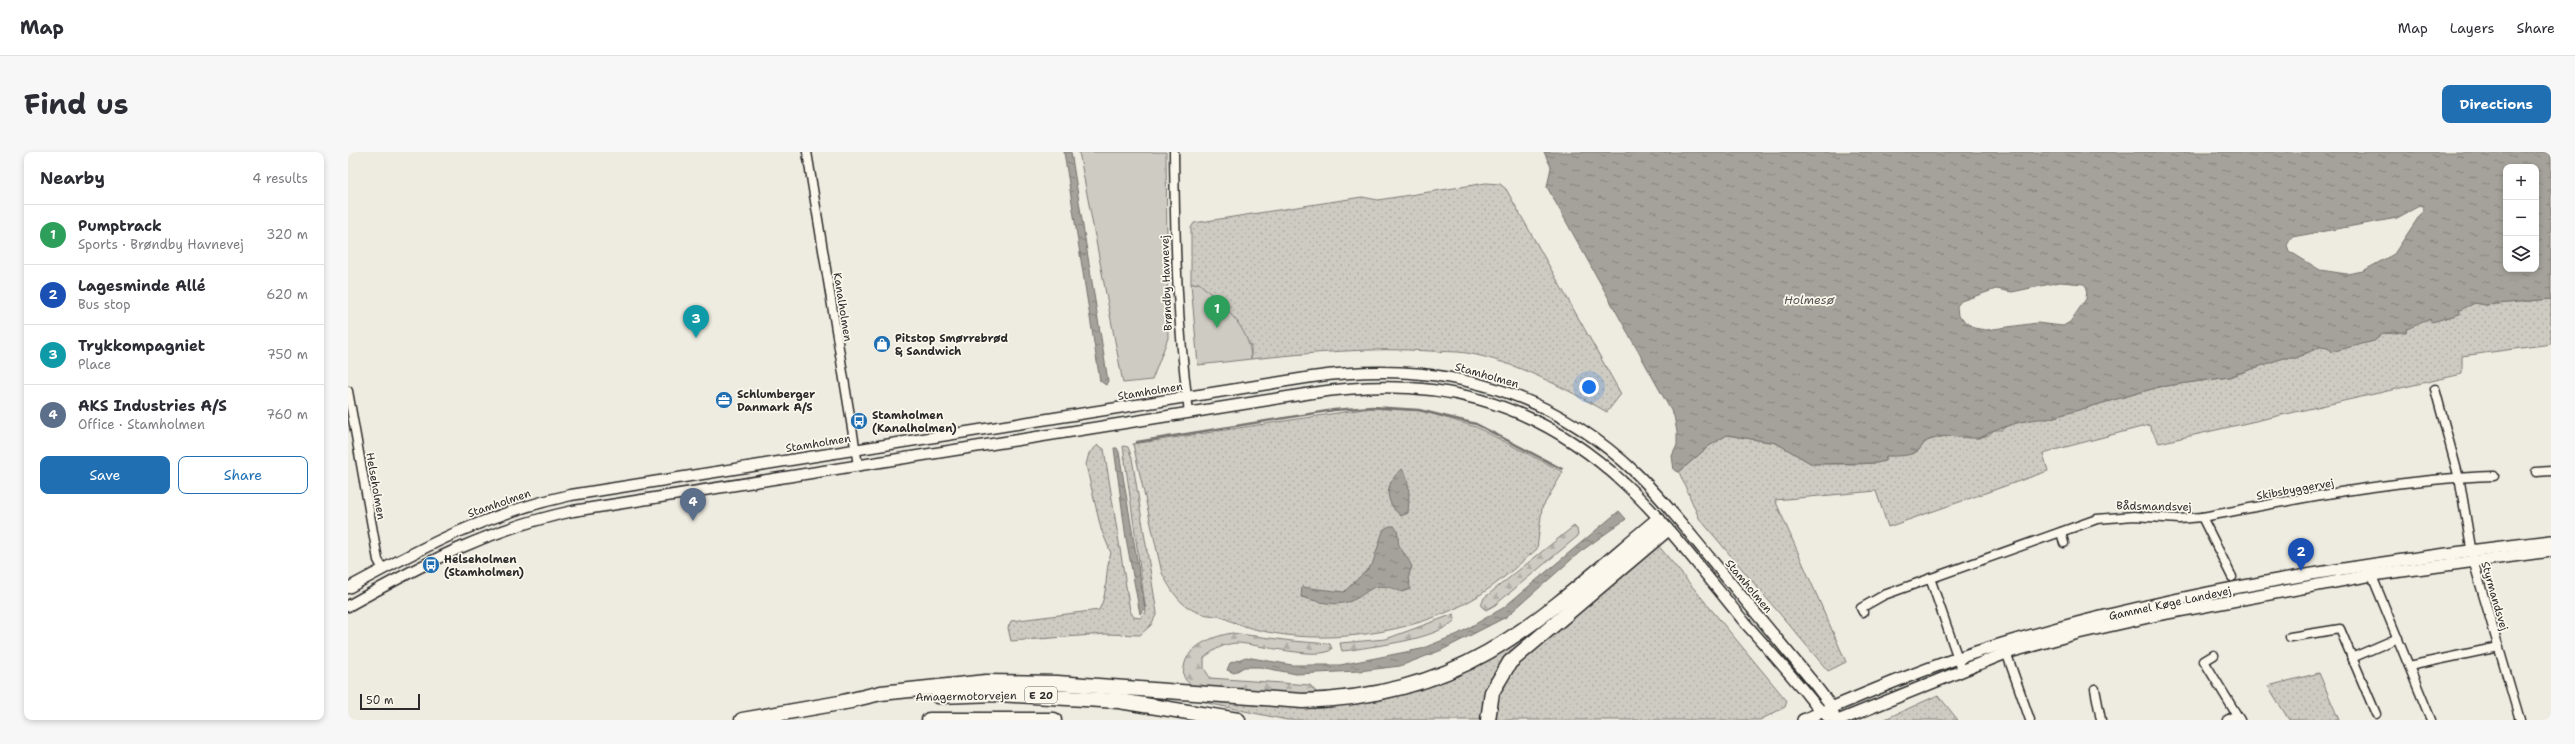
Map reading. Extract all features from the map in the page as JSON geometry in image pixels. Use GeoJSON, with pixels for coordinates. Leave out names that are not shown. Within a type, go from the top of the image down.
{"type":"FeatureCollection","features":[{"type":"Feature","properties":{"kind":"highway"},"geometry":{"type":"LineString","coordinates":[[843,702],[882,693],[986,682],[1057,683],[1303,701],[1335,700],[1399,689],[1460,667],[1516,635],[1662,525]]}},
{"type":"Feature","properties":{"kind":"highway"},"geometry":{"type":"LineString","coordinates":[[1488,720],[1492,692],[1510,662],[1662,525]]}},
{"type":"Feature","properties":{"kind":"highway","name":"Amagermotorvejen"},"geometry":{"type":"LineString","coordinates":[[742,720],[843,702],[946,695],[1051,696],[1120,701],[1238,720]]}},
{"type":"Feature","properties":{"kind":"highway","name":"Amagermotorvejen"},"geometry":{"type":"LineString","coordinates":[[929,720],[1054,720]]}},
{"type":"Feature","properties":{"kind":"main road","name":"Gammel Køge Landevej"},"geometry":{"type":"LineString","coordinates":[[1803,720],[1898,679],[1958,658],[2004,648],[2037,644],[2162,614],[2370,570],[2472,556],[2551,541]]}},
{"type":"Feature","properties":{"kind":"main road","name":"Gammel Køge Landevej"},"geometry":{"type":"LineString","coordinates":[[2472,556],[2551,551]]}},
{"type":"Feature","properties":{"kind":"main road","name":"Gammel Køge Landevej"},"geometry":{"type":"LineString","coordinates":[[1840,720],[1962,670],[2004,648]]}},
{"type":"Feature","properties":{"kind":"street","name":"Kanalholmen"},"geometry":{"type":"LineString","coordinates":[[807,152],[858,465]]}},
{"type":"Feature","properties":{"kind":"street","name":"Brøndby Havnevej"},"geometry":{"type":"LineString","coordinates":[[1174,152],[1176,288],[1180,344],[1189,412]]}},
{"type":"Feature","properties":{"kind":"street","name":"Stamholmen"},"geometry":{"type":"LineString","coordinates":[[348,588],[440,538],[467,526],[541,502],[855,450],[1351,371],[1393,370],[1462,379],[1523,398],[1569,422],[1598,441],[1636,473],[1674,516],[1832,707],[1833,720]]}},
{"type":"Feature","properties":{"kind":"street","name":"Stamholmen"},"geometry":{"type":"LineString","coordinates":[[348,606],[448,552],[480,538],[541,518],[1189,412],[1350,387],[1390,386],[1457,394],[1518,413],[1560,434],[1607,467],[1662,525],[1821,712],[1833,720]]}},
{"type":"Feature","properties":{"kind":"street"},"geometry":{"type":"LineString","coordinates":[[2435,389],[2458,477],[2472,556]]}},
{"type":"Feature","properties":{"kind":"street","name":"Helseholmen"},"geometry":{"type":"LineString","coordinates":[[348,391],[378,560],[391,582]]}},
{"type":"Feature","properties":{"kind":"street"},"geometry":{"type":"LineString","coordinates":[[2536,472],[2551,471]]}},
{"type":"Feature","properties":{"kind":"street","name":"Skibsbyggervej"},"geometry":{"type":"LineString","coordinates":[[2202,517],[2362,488],[2458,477],[2494,476]]}},
{"type":"Feature","properties":{"kind":"street"},"geometry":{"type":"LineString","coordinates":[[1662,525],[1674,516]]}},
{"type":"Feature","properties":{"kind":"street","name":"Bådsmandsvej"},"geometry":{"type":"LineString","coordinates":[[1863,612],[1861,608],[1884,595],[2097,519],[2117,516],[2179,519],[2202,517]]}},
{"type":"Feature","properties":{"kind":"street"},"geometry":{"type":"LineString","coordinates":[[2202,517],[2232,577]]}},
{"type":"Feature","properties":{"kind":"street"},"geometry":{"type":"LineString","coordinates":[[2061,532],[2064,543]]}},
{"type":"Feature","properties":{"kind":"street","name":"Styrmandsvej"},"geometry":{"type":"LineString","coordinates":[[2472,556],[2520,720]]}},
{"type":"Feature","properties":{"kind":"street"},"geometry":{"type":"LineString","coordinates":[[2370,570],[2431,720]]}},
{"type":"Feature","properties":{"kind":"street"},"geometry":{"type":"LineString","coordinates":[[1930,578],[1962,670]]}},
{"type":"Feature","properties":{"kind":"street"},"geometry":{"type":"LineString","coordinates":[[2290,637],[2340,629],[2354,657],[2376,714]]}},
{"type":"Feature","properties":{"kind":"street"},"geometry":{"type":"LineString","coordinates":[[2354,657],[2398,638]]}},
{"type":"Feature","properties":{"kind":"street","name":"Styrmandsvej"},"geometry":{"type":"LineString","coordinates":[[2409,666],[2499,647]]}},
{"type":"Feature","properties":{"kind":"street"},"geometry":{"type":"LineString","coordinates":[[2004,648],[2030,720]]}},
{"type":"Feature","properties":{"kind":"street"},"geometry":{"type":"LineString","coordinates":[[2214,655],[2204,661],[2238,717],[2227,720]]}},
{"type":"Feature","properties":{"kind":"street"},"geometry":{"type":"LineString","coordinates":[[2095,689],[2101,720]]}},
{"type":"Feature","properties":{"kind":"green space"},"geometry":{"type":"Polygon","coordinates":[[[1079,152],[1166,152],[1168,338],[1152,380],[1123,383],[1079,152]]]}},
{"type":"Feature","properties":{"kind":"green space"},"geometry":{"type":"Polygon","coordinates":[[[1486,183],[1500,184],[1506,189],[1621,394],[1607,412],[1557,385],[1522,369],[1467,353],[1408,350],[1363,350],[1251,359],[1251,346],[1199,284],[1191,284],[1191,228],[1194,223],[1362,197],[1378,200],[1486,183]]]}},
{"type":"Feature","properties":{"kind":"green space"},"geometry":{"type":"Polygon","coordinates":[[[1199,283],[1225,308],[1240,327],[1250,348],[1251,359],[1198,365],[1191,284],[1199,283]]]}},
{"type":"Feature","properties":{"kind":"green space"},"geometry":{"type":"Polygon","coordinates":[[[2551,299],[2551,344],[2462,356],[2462,374],[2159,443],[2149,425],[2043,453],[2048,471],[1888,527],[1876,491],[1775,500],[1846,662],[1828,671],[1699,518],[1679,472],[1709,446],[1727,435],[1776,443],[1812,464],[1877,463],[1886,456],[1905,455],[1918,451],[1926,441],[1949,435],[1978,438],[1989,435],[1994,430],[2001,430],[2010,424],[2037,418],[2047,419],[2159,387],[2229,377],[2283,358],[2296,358],[2320,346],[2328,348],[2374,341],[2384,333],[2395,334],[2420,322],[2475,303],[2486,305],[2551,299]]]}},
{"type":"Feature","properties":{"kind":"green space"},"geometry":{"type":"Polygon","coordinates":[[[1370,408],[1423,411],[1476,427],[1563,472],[1542,508],[1537,549],[1486,591],[1451,610],[1420,622],[1353,636],[1318,637],[1284,635],[1253,629],[1222,617],[1203,614],[1189,608],[1183,603],[1174,593],[1162,573],[1133,444],[1370,408]]]}},
{"type":"Feature","properties":{"kind":"green space"},"geometry":{"type":"Polygon","coordinates":[[[1098,445],[1104,449],[1130,611],[1134,617],[1140,618],[1146,612],[1123,446],[1128,447],[1132,458],[1157,613],[1151,625],[1140,635],[1106,634],[1011,641],[1008,628],[1011,621],[1099,610],[1104,596],[1111,553],[1101,529],[1086,465],[1089,453],[1098,445]]]}},
{"type":"Feature","properties":{"kind":"green space"},"geometry":{"type":"Polygon","coordinates":[[[1574,526],[1577,529],[1578,536],[1495,605],[1486,610],[1481,606],[1484,598],[1574,526]]]}},
{"type":"Feature","properties":{"kind":"green space"},"geometry":{"type":"Polygon","coordinates":[[[1650,535],[1510,654],[1483,720],[1287,720],[1207,703],[1208,699],[1302,703],[1371,702],[1395,697],[1432,685],[1455,675],[1650,535]]]}},
{"type":"Feature","properties":{"kind":"green space"},"geometry":{"type":"Polygon","coordinates":[[[1657,544],[1787,701],[1785,707],[1760,720],[1493,720],[1501,685],[1516,662],[1657,544]]]}},
{"type":"Feature","properties":{"kind":"green space"},"geometry":{"type":"Polygon","coordinates":[[[1454,614],[1455,620],[1446,627],[1421,637],[1391,644],[1342,651],[1340,643],[1386,639],[1454,614]]]}},
{"type":"Feature","properties":{"kind":"green space"},"geometry":{"type":"Polygon","coordinates":[[[1232,633],[1292,641],[1330,644],[1332,649],[1326,652],[1302,653],[1247,644],[1228,644],[1211,652],[1204,658],[1204,668],[1210,678],[1310,685],[1317,693],[1280,694],[1193,686],[1188,682],[1183,671],[1186,660],[1195,648],[1209,640],[1232,633]]]}},
{"type":"Feature","properties":{"kind":"green space"},"geometry":{"type":"Polygon","coordinates":[[[2319,673],[2339,720],[2289,720],[2268,686],[2319,673]]]}},
{"type":"Feature","properties":{"kind":"green space"},"geometry":{"type":"Polygon","coordinates":[[[1938,695],[1958,720],[1883,720],[1938,695]]]}},
{"type":"Feature","properties":{"kind":"water"},"geometry":{"type":"Polygon","coordinates":[[[1064,152],[1071,152],[1108,381],[1106,385],[1100,381],[1064,152]]]}},
{"type":"Feature","properties":{"kind":"water","name":"Holmesø"},"geometry":{"type":"Polygon","coordinates":[[[1544,152],[2551,152],[2551,299],[2486,305],[2475,303],[2460,310],[2460,314],[2432,322],[2430,319],[2407,329],[2406,332],[2384,333],[2374,341],[2331,352],[2328,348],[2320,347],[2296,358],[2283,358],[2229,377],[2159,387],[2047,419],[2014,424],[1994,430],[1985,436],[1978,438],[1946,436],[1933,438],[1912,454],[1903,456],[1886,456],[1885,461],[1877,463],[1812,464],[1776,443],[1727,435],[1709,446],[1679,472],[1674,470],[1672,456],[1677,445],[1677,432],[1674,416],[1547,187],[1551,167],[1544,152]],[[2421,205],[2397,218],[2292,237],[2287,245],[2289,251],[2320,270],[2347,274],[2363,271],[2394,254],[2424,209],[2421,205]],[[2060,282],[2012,292],[1996,289],[1961,301],[1957,306],[1958,316],[1974,328],[1986,330],[2037,323],[2063,326],[2070,322],[2086,299],[2087,288],[2084,284],[2060,282]]]}},
{"type":"Feature","properties":{"kind":"water"},"geometry":{"type":"Polygon","coordinates":[[[1114,448],[1117,448],[1119,452],[1145,608],[1140,614],[1126,538],[1114,448]]]}},
{"type":"Feature","properties":{"kind":"water"},"geometry":{"type":"Polygon","coordinates":[[[1402,469],[1407,479],[1409,496],[1408,513],[1401,516],[1391,504],[1388,492],[1392,480],[1402,469]]]}},
{"type":"Feature","properties":{"kind":"water"},"geometry":{"type":"Polygon","coordinates":[[[1619,511],[1626,519],[1580,552],[1506,617],[1442,650],[1400,666],[1359,671],[1296,674],[1260,667],[1244,667],[1234,673],[1227,670],[1230,663],[1246,657],[1292,665],[1340,665],[1421,649],[1458,634],[1503,608],[1619,511]]]}},
{"type":"Feature","properties":{"kind":"water"},"geometry":{"type":"Polygon","coordinates":[[[1394,526],[1396,529],[1399,544],[1412,567],[1409,574],[1410,589],[1402,592],[1382,586],[1375,587],[1359,597],[1338,604],[1301,597],[1302,587],[1344,592],[1372,565],[1384,529],[1394,526]]]}},
{"type":"Feature","properties":{"kind":"waterway"},"geometry":{"type":"LineString","coordinates":[[1137,442],[1334,410],[1372,407],[1419,410],[1476,424],[1562,469]]}},
{"type":"Feature","properties":{"kind":"place","name":"Pumptrack"},"geometry":{"type":"Point","coordinates":[1217,328]}},
{"type":"Feature","properties":{"kind":"place","name":"Trykkompagniet"},"geometry":{"type":"Point","coordinates":[696,338]}},
{"type":"Feature","properties":{"kind":"place","name":"Pitstop Smørrebrød & Sandwich"},"geometry":{"type":"Point","coordinates":[882,344]}},
{"type":"Feature","properties":{"kind":"place","name":"Schlumberger Danmark A/S"},"geometry":{"type":"Point","coordinates":[724,400]}},
{"type":"Feature","properties":{"kind":"place","name":"Stamholmen (Kanalholmen)"},"geometry":{"type":"Point","coordinates":[859,421]}},
{"type":"Feature","properties":{"kind":"place","name":"AKS Industries A/S"},"geometry":{"type":"Point","coordinates":[693,521]}},
{"type":"Feature","properties":{"kind":"place","name":"Helseholmen (Stamholmen)"},"geometry":{"type":"Point","coordinates":[431,565]}},
{"type":"Feature","properties":{"kind":"place","name":"Lagesminde Allé"},"geometry":{"type":"Point","coordinates":[2301,571]}}]}
